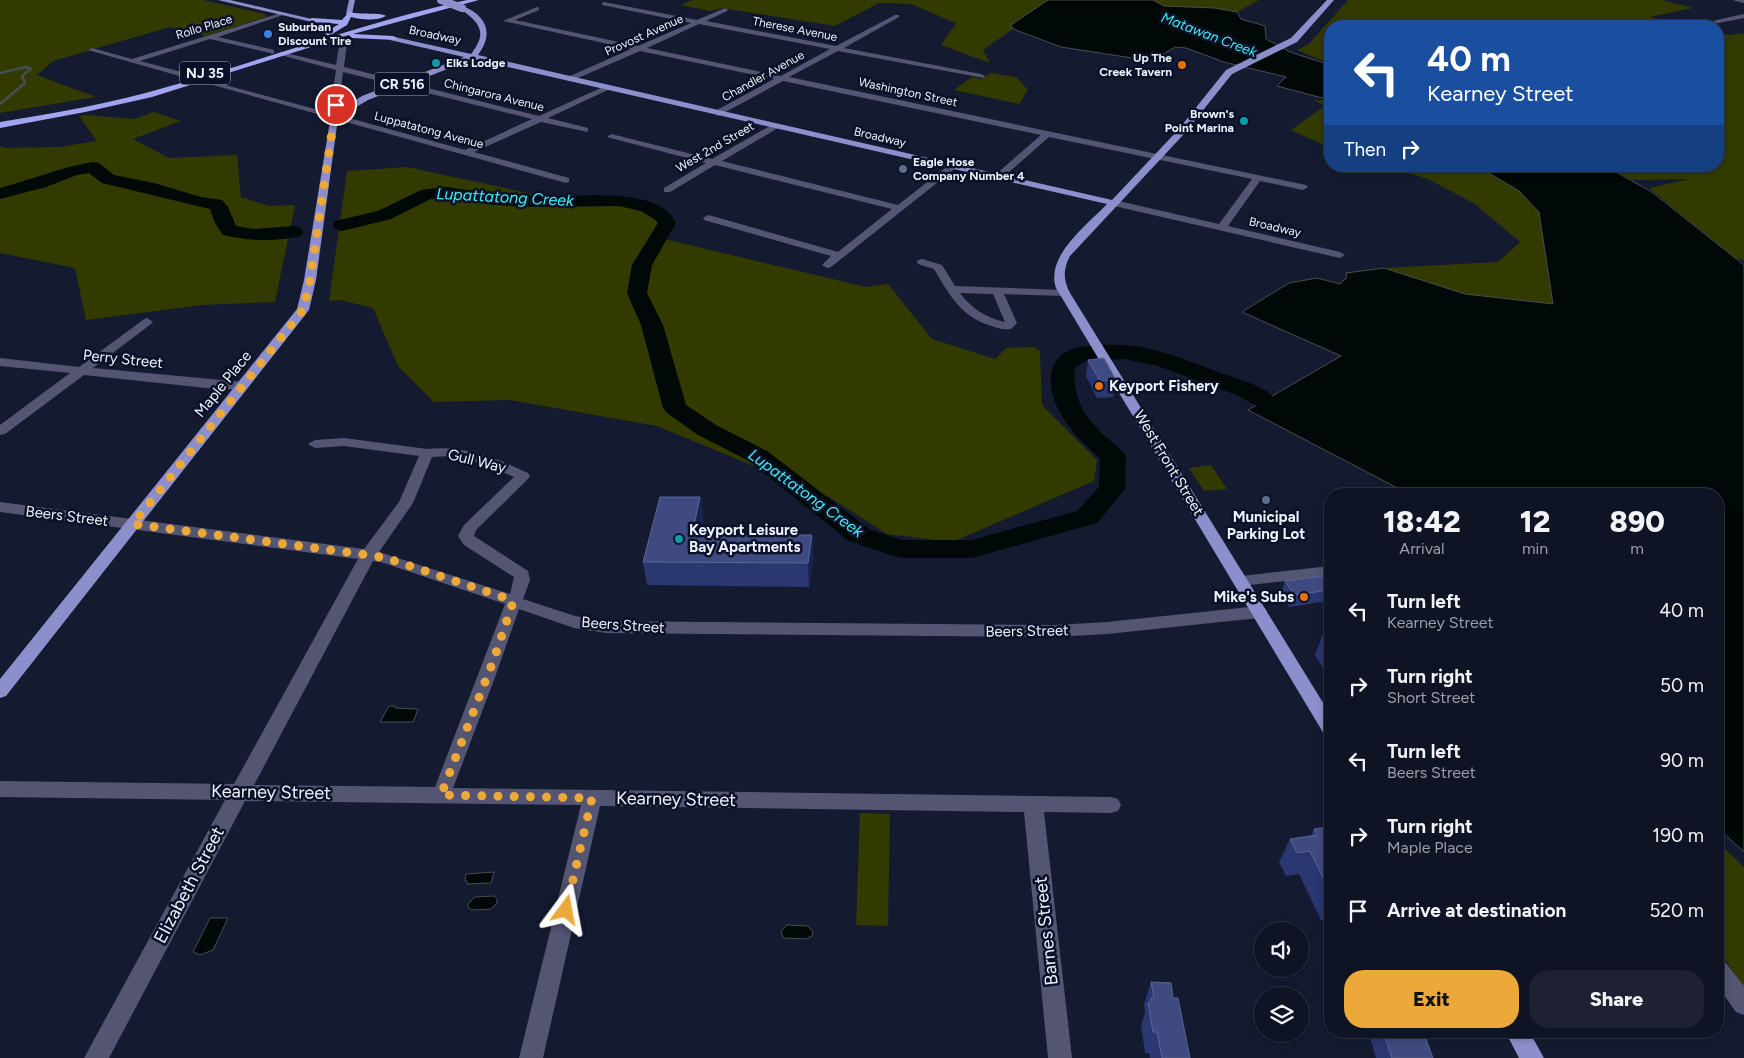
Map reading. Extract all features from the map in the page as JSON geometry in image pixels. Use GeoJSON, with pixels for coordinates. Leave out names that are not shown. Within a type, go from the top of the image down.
{"type":"FeatureCollection","features":[{"type":"Feature","properties":{"kind":"highway","name":"NJ 35"},"geometry":{"type":"LineString","coordinates":[[0,125],[108,105],[281,54],[406,11],[457,0]]}},
{"type":"Feature","properties":{"kind":"highway","name":"NJ 35"},"geometry":{"type":"LineString","coordinates":[[0,120],[97,102],[194,79],[270,52],[423,11],[476,0]]}},
{"type":"Feature","properties":{"kind":"highway"},"geometry":{"type":"LineString","coordinates":[[331,36],[344,23],[349,14],[373,18],[406,11]]}},
{"type":"Feature","properties":{"kind":"highway"},"geometry":{"type":"LineString","coordinates":[[312,20],[344,23]]}},
{"type":"Feature","properties":{"kind":"highway"},"geometry":{"type":"LineString","coordinates":[[381,23],[375,30],[378,33],[393,38]]}},
{"type":"Feature","properties":{"kind":"highway"},"geometry":{"type":"LineString","coordinates":[[331,36],[393,38]]}},
{"type":"Feature","properties":{"kind":"main road"},"geometry":{"type":"LineString","coordinates":[[221,0],[257,4],[283,14],[312,20]]}},
{"type":"Feature","properties":{"kind":"main road"},"geometry":{"type":"LineString","coordinates":[[257,4],[265,0]]}},
{"type":"Feature","properties":{"kind":"main road"},"geometry":{"type":"LineString","coordinates":[[349,14],[352,0]]}},
{"type":"Feature","properties":{"kind":"main road","name":"Broadway"},"geometry":{"type":"LineString","coordinates":[[441,0],[462,8],[481,24],[485,39],[482,46],[473,56]]}},
{"type":"Feature","properties":{"kind":"main road","name":"West Front Street"},"geometry":{"type":"LineString","coordinates":[[1324,719],[1064,294],[1058,277],[1061,261],[1159,157],[1233,69],[1294,40],[1331,0]]}},
{"type":"Feature","properties":{"kind":"main road","name":"Broadway"},"geometry":{"type":"LineString","coordinates":[[393,38],[1114,203]]}},
{"type":"Feature","properties":{"kind":"main road"},"geometry":{"type":"LineString","coordinates":[[434,48],[463,47],[485,39]]}},
{"type":"Feature","properties":{"kind":"main road","name":"CR 516"},"geometry":{"type":"LineString","coordinates":[[334,117],[350,106],[473,56]]}},
{"type":"Feature","properties":{"kind":"main road","name":"Maple Place"},"geometry":{"type":"LineString","coordinates":[[0,691],[303,310],[310,280],[334,117]]}},
{"type":"Feature","properties":{"kind":"main road"},"geometry":{"type":"LineString","coordinates":[[1520,1038],[1532,1058]]}},
{"type":"Feature","properties":{"kind":"street"},"geometry":{"type":"LineString","coordinates":[[1737,0],[1744,1]]}},
{"type":"Feature","properties":{"kind":"street","name":"Therese Avenue"},"geometry":{"type":"LineString","coordinates":[[604,4],[981,76]]}},
{"type":"Feature","properties":{"kind":"street","name":"Washington Street"},"geometry":{"type":"LineString","coordinates":[[537,8],[507,21],[1303,187]]}},
{"type":"Feature","properties":{"kind":"street","name":"Provost Avenue"},"geometry":{"type":"LineString","coordinates":[[571,80],[725,10]]}},
{"type":"Feature","properties":{"kind":"street","name":"Rollo Place"},"geometry":{"type":"LineString","coordinates":[[132,62],[283,14]]}},
{"type":"Feature","properties":{"kind":"street","name":"Chandler Avenue"},"geometry":{"type":"LineString","coordinates":[[718,113],[897,16]]}},
{"type":"Feature","properties":{"kind":"street"},"geometry":{"type":"LineString","coordinates":[[1724,20],[1744,16]]}},
{"type":"Feature","properties":{"kind":"street"},"geometry":{"type":"LineString","coordinates":[[211,37],[270,52]]}},
{"type":"Feature","properties":{"kind":"street","name":"Maple Place"},"geometry":{"type":"LineString","coordinates":[[334,117],[343,42]]}},
{"type":"Feature","properties":{"kind":"street","name":"Luppatatong Avenue"},"geometry":{"type":"LineString","coordinates":[[92,50],[566,180]]}},
{"type":"Feature","properties":{"kind":"street","name":"Chingarora Avenue"},"geometry":{"type":"LineString","coordinates":[[281,54],[584,130]]}},
{"type":"Feature","properties":{"kind":"street"},"geometry":{"type":"LineString","coordinates":[[465,153],[608,88]]}},
{"type":"Feature","properties":{"kind":"street","name":"West 2nd Street"},"geometry":{"type":"LineString","coordinates":[[667,190],[775,126]]}},
{"type":"Feature","properties":{"kind":"street"},"geometry":{"type":"LineString","coordinates":[[998,177],[1047,134]]}},
{"type":"Feature","properties":{"kind":"street"},"geometry":{"type":"LineString","coordinates":[[611,137],[899,208]]}},
{"type":"Feature","properties":{"kind":"street"},"geometry":{"type":"LineString","coordinates":[[826,264],[952,166]]}},
{"type":"Feature","properties":{"kind":"street"},"geometry":{"type":"LineString","coordinates":[[1221,228],[1258,177]]}},
{"type":"Feature","properties":{"kind":"street","name":"Broadway"},"geometry":{"type":"LineString","coordinates":[[1114,203],[1340,255]]}},
{"type":"Feature","properties":{"kind":"street"},"geometry":{"type":"LineString","coordinates":[[708,218],[838,255]]}},
{"type":"Feature","properties":{"kind":"street"},"geometry":{"type":"LineString","coordinates":[[922,262],[938,267],[950,289],[974,315],[1001,326],[1007,326],[1011,323],[997,291]]}},
{"type":"Feature","properties":{"kind":"street"},"geometry":{"type":"LineString","coordinates":[[950,289],[1064,294]]}},
{"type":"Feature","properties":{"kind":"street"},"geometry":{"type":"LineString","coordinates":[[0,432],[147,322]]}},
{"type":"Feature","properties":{"kind":"street","name":"Perry Street"},"geometry":{"type":"LineString","coordinates":[[0,362],[206,384],[243,386]]}},
{"type":"Feature","properties":{"kind":"street"},"geometry":{"type":"LineString","coordinates":[[315,444],[344,442],[427,453]]}},
{"type":"Feature","properties":{"kind":"street","name":"Gull Way"},"geometry":{"type":"LineString","coordinates":[[368,555],[406,503],[427,453],[435,451],[455,453],[508,467],[523,476],[469,528],[466,536],[469,541],[522,575],[521,588],[513,602]]}},
{"type":"Feature","properties":{"kind":"street","name":"Beers Street"},"geometry":{"type":"LineString","coordinates":[[0,507],[386,558],[574,622],[615,627],[1055,631],[1107,628],[1259,612]]}},
{"type":"Feature","properties":{"kind":"street","name":"Elizabeth Street"},"geometry":{"type":"LineString","coordinates":[[96,1058],[368,555]]}},
{"type":"Feature","properties":{"kind":"street"},"geometry":{"type":"LineString","coordinates":[[1241,581],[1324,572]]}},
{"type":"Feature","properties":{"kind":"street"},"geometry":{"type":"LineString","coordinates":[[441,795],[494,659],[513,602]]}},
{"type":"Feature","properties":{"kind":"street","name":"Kearney Street"},"geometry":{"type":"LineString","coordinates":[[0,790],[1111,805]]}},
{"type":"Feature","properties":{"kind":"street"},"geometry":{"type":"LineString","coordinates":[[531,1058],[592,798]]}},
{"type":"Feature","properties":{"kind":"street","name":"Barnes Street"},"geometry":{"type":"LineString","coordinates":[[1032,804],[1060,1058]]}},
{"type":"Feature","properties":{"kind":"street"},"geometry":{"type":"LineString","coordinates":[[1724,978],[1744,1004]]}},
{"type":"Feature","properties":{"kind":"green space"},"geometry":{"type":"Polygon","coordinates":[[[0,0],[203,0],[265,14],[266,17],[205,36],[170,27],[53,61],[37,75],[96,97],[0,113],[0,0]]]}},
{"type":"Feature","properties":{"kind":"green space"},"geometry":{"type":"Polygon","coordinates":[[[692,0],[1048,0],[1011,25],[1013,29],[983,50],[990,63],[941,45],[956,23],[911,4],[879,3],[835,26],[722,8],[710,11],[681,5],[692,0]]]}},
{"type":"Feature","properties":{"kind":"green space"},"geometry":{"type":"Polygon","coordinates":[[[1153,0],[1259,0],[1237,12],[1214,8],[1164,6],[1153,0]]]}},
{"type":"Feature","properties":{"kind":"green space"},"geometry":{"type":"Polygon","coordinates":[[[1348,0],[1662,0],[1693,8],[1650,17],[1664,20],[1330,20],[1348,0]]]}},
{"type":"Feature","properties":{"kind":"green space"},"geometry":{"type":"Polygon","coordinates":[[[1324,27],[1324,61],[1297,50],[1309,44],[1324,27]]]}},
{"type":"Feature","properties":{"kind":"green space"},"geometry":{"type":"Polygon","coordinates":[[[1744,33],[1744,260],[1736,259],[1649,188],[1690,179],[1632,180],[1618,172],[1724,172],[1724,34],[1730,35],[1744,33]]]}},
{"type":"Feature","properties":{"kind":"green space"},"geometry":{"type":"Polygon","coordinates":[[[991,73],[1016,77],[1028,90],[1019,104],[954,90],[972,77],[982,79],[991,73]]]}},
{"type":"Feature","properties":{"kind":"green space"},"geometry":{"type":"Polygon","coordinates":[[[1313,100],[1324,101],[1324,106],[1313,100]]]}},
{"type":"Feature","properties":{"kind":"green space"},"geometry":{"type":"Polygon","coordinates":[[[1324,107],[1324,145],[1291,130],[1324,107]]]}},
{"type":"Feature","properties":{"kind":"green space"},"geometry":{"type":"Polygon","coordinates":[[[154,112],[181,121],[133,139],[169,158],[237,155],[241,197],[269,206],[295,205],[275,302],[202,305],[86,320],[75,268],[0,253],[0,146],[6,148],[59,147],[97,141],[79,116],[134,119],[154,112]]]}},
{"type":"Feature","properties":{"kind":"green space"},"geometry":{"type":"Polygon","coordinates":[[[407,167],[561,200],[615,198],[653,206],[672,220],[664,239],[866,287],[888,284],[932,339],[995,359],[1006,348],[1034,347],[1040,351],[1042,405],[1097,460],[1094,481],[952,542],[887,534],[829,497],[657,426],[510,400],[434,402],[398,366],[373,308],[340,300],[329,301],[347,171],[407,167]]]}},
{"type":"Feature","properties":{"kind":"green space"},"geometry":{"type":"Polygon","coordinates":[[[1405,172],[1487,172],[1519,191],[1539,212],[1553,304],[1465,294],[1384,268],[1498,262],[1520,242],[1475,204],[1428,179],[1405,172]]]}},
{"type":"Feature","properties":{"kind":"green space"},"geometry":{"type":"Polygon","coordinates":[[[1211,465],[1227,489],[1204,491],[1189,468],[1211,465]]]}},
{"type":"Feature","properties":{"kind":"green space"},"geometry":{"type":"Polygon","coordinates":[[[860,813],[890,814],[888,926],[856,925],[860,813]]]}},
{"type":"Feature","properties":{"kind":"green space"},"geometry":{"type":"Polygon","coordinates":[[[1724,848],[1744,867],[1744,987],[1724,959],[1724,848]]]}},
{"type":"Feature","properties":{"kind":"water","name":"Matawan Creek"},"geometry":{"type":"Polygon","coordinates":[[[1048,0],[1153,0],[1164,6],[1214,8],[1237,12],[1241,19],[1265,26],[1266,39],[1290,52],[1324,63],[1324,98],[1277,86],[1286,77],[1224,62],[1186,48],[1175,47],[1152,61],[1061,47],[1013,29],[1011,25],[1048,0]]]}},
{"type":"Feature","properties":{"kind":"water"},"geometry":{"type":"Polygon","coordinates":[[[1487,172],[1616,172],[1652,192],[1744,265],[1744,852],[1724,834],[1724,488],[1398,488],[1248,410],[1341,356],[1242,312],[1289,283],[1317,278],[1340,284],[1347,277],[1346,273],[1384,268],[1465,294],[1553,304],[1539,212],[1519,191],[1487,172]]]}},
{"type":"Feature","properties":{"kind":"water"},"geometry":{"type":"Polygon","coordinates":[[[389,706],[418,709],[413,722],[380,722],[389,706]]]}},
{"type":"Feature","properties":{"kind":"water"},"geometry":{"type":"Polygon","coordinates":[[[494,872],[491,883],[467,884],[467,881],[465,881],[466,874],[494,872]]]}},
{"type":"Feature","properties":{"kind":"water"},"geometry":{"type":"Polygon","coordinates":[[[494,896],[497,899],[497,903],[491,909],[471,910],[468,907],[468,904],[475,897],[494,896]]]}},
{"type":"Feature","properties":{"kind":"water"},"geometry":{"type":"Polygon","coordinates":[[[210,918],[228,918],[213,950],[200,955],[193,952],[210,918]]]}},
{"type":"Feature","properties":{"kind":"water"},"geometry":{"type":"Polygon","coordinates":[[[787,925],[807,926],[813,931],[812,936],[806,939],[784,938],[781,931],[787,925]]]}},
{"type":"Feature","properties":{"kind":"building"},"geometry":{"type":"Polygon","coordinates":[[[1104,358],[1116,380],[1100,381],[1088,360],[1104,358]]]}},
{"type":"Feature","properties":{"kind":"building"},"geometry":{"type":"Polygon","coordinates":[[[660,497],[700,497],[692,535],[812,535],[808,563],[643,562],[660,497]]]}},
{"type":"Feature","properties":{"kind":"building"},"geometry":{"type":"Polygon","coordinates":[[[1323,576],[1324,591],[1294,595],[1285,581],[1323,576]]]}},
{"type":"Feature","properties":{"kind":"building"},"geometry":{"type":"Polygon","coordinates":[[[1324,828],[1324,880],[1310,851],[1297,853],[1290,839],[1317,835],[1314,829],[1324,828]]]}},
{"type":"Feature","properties":{"kind":"building"},"geometry":{"type":"Polygon","coordinates":[[[1151,982],[1171,983],[1173,998],[1178,998],[1190,1058],[1162,1058],[1157,1032],[1153,1032],[1148,1003],[1151,1001],[1151,998],[1154,998],[1151,982]]]}},
{"type":"Feature","properties":{"kind":"building"},"geometry":{"type":"Polygon","coordinates":[[[1385,1038],[1426,1038],[1433,1058],[1392,1058],[1385,1038]]]}},
{"type":"Feature","properties":{"kind":"waterway"},"geometry":{"type":"LineString","coordinates":[[0,73],[26,67],[31,69],[22,76],[25,83],[0,104]]}},
{"type":"Feature","properties":{"kind":"waterway"},"geometry":{"type":"LineString","coordinates":[[0,194],[40,183],[73,170],[93,167],[108,179],[148,187],[199,202],[216,204],[219,207],[224,223],[230,231],[253,235],[294,232]]}},
{"type":"Feature","properties":{"kind":"waterway","name":"Lupattatong Creek"},"geometry":{"type":"LineString","coordinates":[[342,225],[384,215],[427,194],[446,192],[494,200],[535,202],[619,201],[647,207],[661,215],[667,223],[642,265],[637,293],[652,325],[675,408],[707,430],[758,456],[859,535],[900,549],[972,549],[1087,517],[1112,489],[1113,456],[1082,428],[1068,406],[1062,380],[1064,365],[1079,354],[1125,352],[1164,360],[1242,389],[1265,401]]}},
{"type":"Feature","properties":{"kind":"place","name":"Suburban Discount Tire"},"geometry":{"type":"Point","coordinates":[268,34]}},
{"type":"Feature","properties":{"kind":"place","name":"Elks Lodge"},"geometry":{"type":"Point","coordinates":[436,63]}},
{"type":"Feature","properties":{"kind":"place","name":"Up The Creek Tavern"},"geometry":{"type":"Point","coordinates":[1182,65]}},
{"type":"Feature","properties":{"kind":"place","name":"Brown's Point Marina"},"geometry":{"type":"Point","coordinates":[1244,121]}},
{"type":"Feature","properties":{"kind":"place","name":"Eagle Hose Company Number 4"},"geometry":{"type":"Point","coordinates":[903,169]}},
{"type":"Feature","properties":{"kind":"place","name":"Keyport Fishery"},"geometry":{"type":"Point","coordinates":[1099,386]}},
{"type":"Feature","properties":{"kind":"place","name":"Municipal Parking Lot"},"geometry":{"type":"Point","coordinates":[1266,500]}},
{"type":"Feature","properties":{"kind":"place","name":"Keyport Leisure Bay Apartments"},"geometry":{"type":"Point","coordinates":[679,539]}},
{"type":"Feature","properties":{"kind":"place","name":"Mike's Subs"},"geometry":{"type":"Point","coordinates":[1304,597]}},
{"type":"Feature","properties":{"kind":"route"},"geometry":{"type":"LineString","coordinates":[[336,105],[323,182],[310,280],[303,310],[133,524],[386,558],[509,599],[513,602],[494,659],[441,795],[592,798],[566,910]]}}]}
